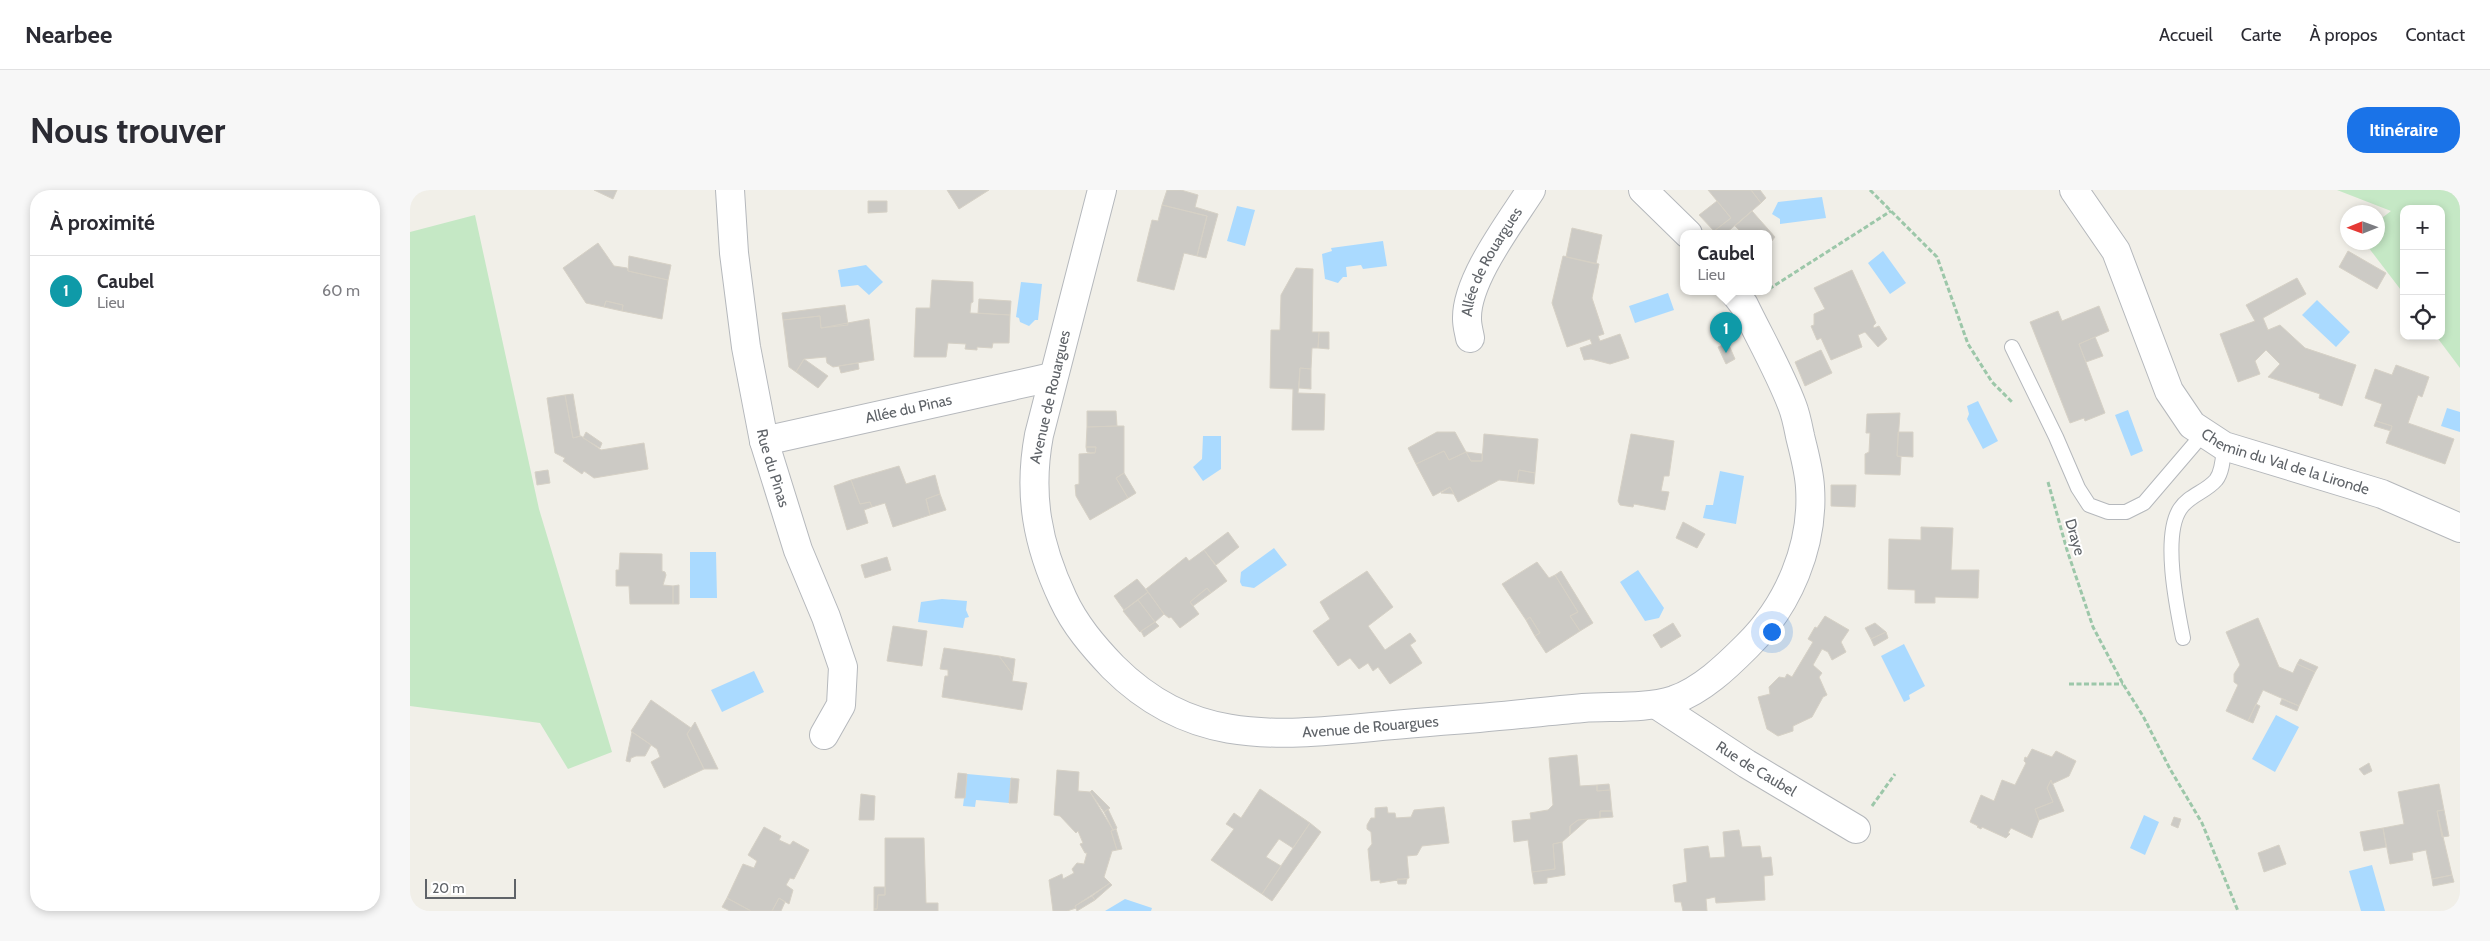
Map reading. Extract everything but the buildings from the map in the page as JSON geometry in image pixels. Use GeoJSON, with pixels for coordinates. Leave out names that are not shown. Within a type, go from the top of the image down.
{"type":"FeatureCollection","features":[{"type":"Feature","properties":{"kind":"street","name":"Rue du Pinas"},"geometry":{"type":"LineString","coordinates":[[730,190],[734,253],[746,347],[764,441],[798,550],[826,617],[843,667],[841,705],[824,735]]}},
{"type":"Feature","properties":{"kind":"street","name":"Avenue de Rouargues"},"geometry":{"type":"LineString","coordinates":[[1102,190],[1052,377],[1034,463],[1033,492],[1038,532],[1050,571],[1068,610],[1095,648],[1147,696],[1172,711],[1222,728],[1296,734],[1584,708],[1657,704],[1678,698],[1698,688],[1731,662],[1761,632],[1780,606],[1804,547],[1810,510],[1810,487],[1793,406],[1744,305],[1736,295]]}},
{"type":"Feature","properties":{"kind":"street","name":"Allée de Rouargues"},"geometry":{"type":"LineString","coordinates":[[1470,338],[1467,318],[1470,298],[1489,254],[1531,190]]}},
{"type":"Feature","properties":{"kind":"street"},"geometry":{"type":"LineString","coordinates":[[1643,190],[1684,230]]}},
{"type":"Feature","properties":{"kind":"street","name":"Chemin du Val de la Lironde"},"geometry":{"type":"LineString","coordinates":[[2074,190],[2116,251],[2169,391],[2184,417],[2213,440],[2382,494],[2460,528]]}},
{"type":"Feature","properties":{"kind":"street","name":"Allée du Pinas"},"geometry":{"type":"LineString","coordinates":[[764,441],[1052,377]]}},
{"type":"Feature","properties":{"kind":"street","name":"Rue de Caubel"},"geometry":{"type":"LineString","coordinates":[[1657,704],[1747,764],[1856,829]]}},
{"type":"Feature","properties":{"kind":"lane"},"geometry":{"type":"LineString","coordinates":[[2012,347],[2056,437],[2078,488],[2088,504],[2108,512],[2126,512],[2144,503],[2213,440],[2220,469],[2216,479],[2179,509],[2174,528],[2172,549],[2174,596],[2183,638]]}},
{"type":"Feature","properties":{"kind":"path"},"geometry":{"type":"LineString","coordinates":[[1870,190],[1937,257],[1968,344],[1992,382],[2018,409]]}},
{"type":"Feature","properties":{"kind":"path"},"geometry":{"type":"LineString","coordinates":[[1772,286],[1891,211]]}},
{"type":"Feature","properties":{"kind":"path","name":"Draye"},"geometry":{"type":"LineString","coordinates":[[2047,477],[2067,550],[2093,627],[2202,824],[2238,911]]}},
{"type":"Feature","properties":{"kind":"path"},"geometry":{"type":"LineString","coordinates":[[2069,684],[2123,684]]}},
{"type":"Feature","properties":{"kind":"path"},"geometry":{"type":"LineString","coordinates":[[1856,829],[1895,774]]}},
{"type":"Feature","properties":{"kind":"green space"},"geometry":{"type":"Polygon","coordinates":[[[2337,190],[2460,190],[2460,368],[2439,340],[2445,340],[2445,205],[2400,205],[2400,289],[2370,250],[2385,250],[2385,216],[2391,211],[2385,209],[2385,205],[2376,205],[2337,190]]]}},
{"type":"Feature","properties":{"kind":"green space"},"geometry":{"type":"Polygon","coordinates":[[[475,215],[539,509],[612,752],[568,769],[540,723],[410,706],[410,232],[475,215]]]}},
{"type":"Feature","properties":{"kind":"water"},"geometry":{"type":"Polygon","coordinates":[[[1822,197],[1826,218],[1780,224],[1780,219],[1772,214],[1778,202],[1822,197]]]}},
{"type":"Feature","properties":{"kind":"water"},"geometry":{"type":"Polygon","coordinates":[[[1237,206],[1255,210],[1245,246],[1227,241],[1237,206]]]}},
{"type":"Feature","properties":{"kind":"water"},"geometry":{"type":"Polygon","coordinates":[[[1383,241],[1387,266],[1363,269],[1361,265],[1346,267],[1347,277],[1343,277],[1338,283],[1325,279],[1322,254],[1332,251],[1331,248],[1383,241]]]}},
{"type":"Feature","properties":{"kind":"water"},"geometry":{"type":"Polygon","coordinates":[[[1883,251],[1906,283],[1890,294],[1868,263],[1883,251]]]}},
{"type":"Feature","properties":{"kind":"water"},"geometry":{"type":"Polygon","coordinates":[[[866,265],[883,282],[869,295],[858,285],[841,287],[838,270],[866,265]]]}},
{"type":"Feature","properties":{"kind":"water"},"geometry":{"type":"Polygon","coordinates":[[[1021,282],[1042,284],[1038,320],[1035,320],[1029,326],[1020,322],[1019,318],[1016,317],[1021,282]]]}},
{"type":"Feature","properties":{"kind":"water"},"geometry":{"type":"Polygon","coordinates":[[[1668,293],[1674,310],[1635,323],[1629,306],[1668,293]]]}},
{"type":"Feature","properties":{"kind":"water"},"geometry":{"type":"Polygon","coordinates":[[[2317,300],[2350,332],[2336,347],[2302,315],[2317,300]]]}},
{"type":"Feature","properties":{"kind":"water"},"geometry":{"type":"Polygon","coordinates":[[[1978,401],[1998,441],[1983,449],[1967,419],[1969,414],[1967,406],[1978,401]]]}},
{"type":"Feature","properties":{"kind":"water"},"geometry":{"type":"Polygon","coordinates":[[[2447,408],[2460,412],[2460,432],[2441,426],[2447,408]]]}},
{"type":"Feature","properties":{"kind":"water"},"geometry":{"type":"Polygon","coordinates":[[[2128,410],[2143,451],[2131,456],[2115,415],[2128,410]]]}},
{"type":"Feature","properties":{"kind":"water"},"geometry":{"type":"Polygon","coordinates":[[[1203,436],[1221,436],[1221,469],[1203,481],[1193,467],[1202,459],[1203,436]]]}},
{"type":"Feature","properties":{"kind":"water"},"geometry":{"type":"Polygon","coordinates":[[[1720,471],[1744,476],[1736,524],[1703,518],[1706,505],[1713,505],[1720,471]]]}},
{"type":"Feature","properties":{"kind":"water"},"geometry":{"type":"Polygon","coordinates":[[[1274,548],[1287,565],[1254,588],[1242,586],[1240,582],[1241,572],[1274,548]]]}},
{"type":"Feature","properties":{"kind":"water"},"geometry":{"type":"Polygon","coordinates":[[[690,552],[716,552],[717,598],[690,598],[690,552]]]}},
{"type":"Feature","properties":{"kind":"water"},"geometry":{"type":"Polygon","coordinates":[[[1638,570],[1664,608],[1659,618],[1645,621],[1620,582],[1638,570]]]}},
{"type":"Feature","properties":{"kind":"water"},"geometry":{"type":"Polygon","coordinates":[[[942,599],[967,601],[966,610],[969,617],[965,618],[963,628],[918,622],[921,602],[942,599]]]}},
{"type":"Feature","properties":{"kind":"water"},"geometry":{"type":"Polygon","coordinates":[[[1904,644],[1925,686],[1909,695],[1910,699],[1904,702],[1881,656],[1904,644]]]}},
{"type":"Feature","properties":{"kind":"water"},"geometry":{"type":"Polygon","coordinates":[[[754,671],[764,692],[722,712],[711,690],[754,671]]]}},
{"type":"Feature","properties":{"kind":"water"},"geometry":{"type":"Polygon","coordinates":[[[2276,715],[2299,727],[2275,772],[2252,759],[2276,715]]]}},
{"type":"Feature","properties":{"kind":"water"},"geometry":{"type":"Polygon","coordinates":[[[967,774],[1011,778],[1009,803],[976,800],[975,807],[963,806],[967,774]]]}},
{"type":"Feature","properties":{"kind":"water"},"geometry":{"type":"Polygon","coordinates":[[[2144,815],[2159,822],[2145,855],[2130,848],[2144,815]]]}},
{"type":"Feature","properties":{"kind":"water"},"geometry":{"type":"Polygon","coordinates":[[[2372,865],[2385,911],[2361,911],[2349,871],[2372,865]]]}},
{"type":"Feature","properties":{"kind":"water"},"geometry":{"type":"Polygon","coordinates":[[[1125,899],[1152,908],[1151,911],[1105,911],[1125,899]]]}},
{"type":"Feature","properties":{"kind":"place","name":"Caubel"},"geometry":{"type":"Point","coordinates":[1726,353]}}]}
